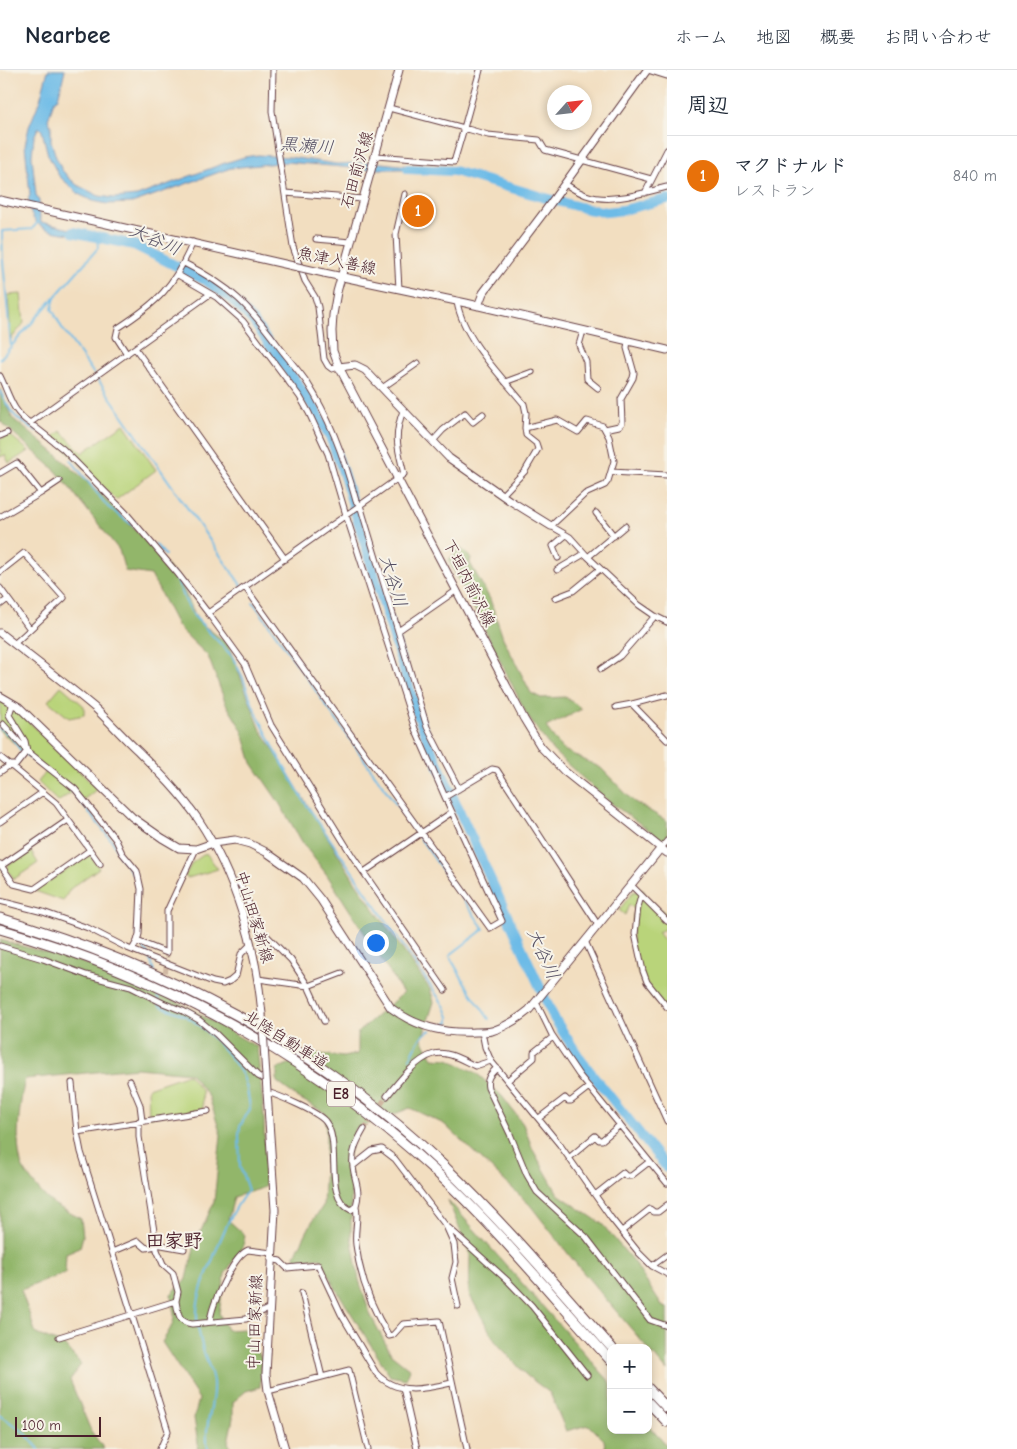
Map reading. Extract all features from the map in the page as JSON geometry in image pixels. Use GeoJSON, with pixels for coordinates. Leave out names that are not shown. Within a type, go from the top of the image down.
{"type":"FeatureCollection","features":[{"type":"Feature","properties":{"kind":"highway","name":"北陸自動車道"},"geometry":{"type":"LineString","coordinates":[[0,918],[80,943],[162,977],[236,1015],[309,1058],[375,1107],[442,1164],[512,1236],[608,1344]]}},
{"type":"Feature","properties":{"kind":"highway","name":"北陸自動車道"},"geometry":{"type":"LineString","coordinates":[[0,929],[75,952],[159,986],[247,1032],[320,1078],[396,1136],[447,1183],[533,1273],[607,1356]]}},
{"type":"Feature","properties":{"kind":"highway"},"geometry":{"type":"LineString","coordinates":[[649,1389],[667,1408]]}},
{"type":"Feature","properties":{"kind":"highway"},"geometry":{"type":"LineString","coordinates":[[652,1406],[667,1422]]}},
{"type":"Feature","properties":{"kind":"main road","name":"石田前沢線"},"geometry":{"type":"LineString","coordinates":[[341,277],[399,70]]}},
{"type":"Feature","properties":{"kind":"main road"},"geometry":{"type":"LineString","coordinates":[[478,306],[483,293],[583,160],[647,70]]}},
{"type":"Feature","properties":{"kind":"main road"},"geometry":{"type":"LineString","coordinates":[[651,70],[667,74]]}},
{"type":"Feature","properties":{"kind":"main road","name":"魚津入善線"},"geometry":{"type":"LineString","coordinates":[[0,200],[667,350]]}},
{"type":"Feature","properties":{"kind":"main road","name":"下垣内前沢線"},"geometry":{"type":"LineString","coordinates":[[341,277],[332,315],[333,351],[339,367],[524,719],[542,747],[582,786],[664,850]]}},
{"type":"Feature","properties":{"kind":"main road"},"geometry":{"type":"LineString","coordinates":[[339,367],[355,364],[365,370],[449,458],[551,526]]}},
{"type":"Feature","properties":{"kind":"main road","name":"中山田家新線"},"geometry":{"type":"LineString","coordinates":[[0,633],[95,709],[185,801],[213,843],[232,885],[251,944],[262,1014],[275,1210],[266,1374],[268,1391],[284,1449]]}},
{"type":"Feature","properties":{"kind":"main road"},"geometry":{"type":"LineString","coordinates":[[0,696],[19,707],[132,817],[162,838],[179,848],[196,849],[213,843],[235,840],[250,844],[266,852],[303,878],[331,915],[391,1008],[404,1018],[439,1031],[464,1033],[491,1031],[514,1021],[529,1010],[631,885],[664,850]]}},
{"type":"Feature","properties":{"kind":"street"},"geometry":{"type":"LineString","coordinates":[[273,70],[272,111],[295,255],[318,307],[324,359],[332,369],[339,367]]}},
{"type":"Feature","properties":{"kind":"street"},"geometry":{"type":"LineString","coordinates":[[376,156],[454,162],[480,70]]}},
{"type":"Feature","properties":{"kind":"street"},"geometry":{"type":"LineString","coordinates":[[389,108],[488,135],[539,140],[545,150],[651,178]]}},
{"type":"Feature","properties":{"kind":"street"},"geometry":{"type":"LineString","coordinates":[[645,193],[667,150]]}},
{"type":"Feature","properties":{"kind":"street"},"geometry":{"type":"LineString","coordinates":[[562,187],[600,198],[624,197],[667,187]]}},
{"type":"Feature","properties":{"kind":"street"},"geometry":{"type":"LineString","coordinates":[[285,193],[363,199]]}},
{"type":"Feature","properties":{"kind":"street"},"geometry":{"type":"LineString","coordinates":[[399,289],[396,234],[405,194]]}},
{"type":"Feature","properties":{"kind":"street"},"geometry":{"type":"LineString","coordinates":[[316,239],[351,242]]}},
{"type":"Feature","properties":{"kind":"street"},"geometry":{"type":"LineString","coordinates":[[127,354],[116,337],[118,328],[153,303],[178,275],[193,242]]}},
{"type":"Feature","properties":{"kind":"street"},"geometry":{"type":"LineString","coordinates":[[184,263],[224,285],[240,299],[263,324],[308,384],[335,436],[427,727],[458,790]]}},
{"type":"Feature","properties":{"kind":"street"},"geometry":{"type":"LineString","coordinates":[[178,275],[224,303],[243,321],[300,397],[321,436],[415,729],[502,921],[490,928],[245,587]]}},
{"type":"Feature","properties":{"kind":"street"},"geometry":{"type":"LineString","coordinates":[[30,424],[210,294]]}},
{"type":"Feature","properties":{"kind":"street"},"geometry":{"type":"LineString","coordinates":[[457,302],[458,309],[470,336],[524,404],[526,435],[536,443],[538,449],[525,471],[502,495]]}},
{"type":"Feature","properties":{"kind":"street"},"geometry":{"type":"LineString","coordinates":[[583,331],[579,345],[586,362],[587,379],[598,388]]}},
{"type":"Feature","properties":{"kind":"street"},"geometry":{"type":"LineString","coordinates":[[605,429],[619,426],[622,423],[621,399],[634,373],[627,348],[628,341]]}},
{"type":"Feature","properties":{"kind":"street"},"geometry":{"type":"LineString","coordinates":[[135,348],[285,559]]}},
{"type":"Feature","properties":{"kind":"street"},"geometry":{"type":"LineString","coordinates":[[382,388],[418,363]]}},
{"type":"Feature","properties":{"kind":"street"},"geometry":{"type":"LineString","coordinates":[[505,382],[532,372]]}},
{"type":"Feature","properties":{"kind":"street"},"geometry":{"type":"LineString","coordinates":[[0,376],[11,404],[21,418],[63,449],[120,507],[178,574],[245,664],[271,725],[353,857],[444,990]]}},
{"type":"Feature","properties":{"kind":"street"},"geometry":{"type":"LineString","coordinates":[[208,613],[404,474],[396,443],[397,426],[403,411]]}},
{"type":"Feature","properties":{"kind":"street"},"geometry":{"type":"LineString","coordinates":[[432,441],[465,413],[473,422],[483,414]]}},
{"type":"Feature","properties":{"kind":"street"},"geometry":{"type":"LineString","coordinates":[[526,428],[557,420],[578,432],[587,421],[598,423],[605,429],[614,462],[605,485],[585,494],[551,526],[566,535],[639,605],[667,622]]}},
{"type":"Feature","properties":{"kind":"street"},"geometry":{"type":"LineString","coordinates":[[0,436],[7,433]]}},
{"type":"Feature","properties":{"kind":"street"},"geometry":{"type":"LineString","coordinates":[[0,473],[17,463],[41,493]]}},
{"type":"Feature","properties":{"kind":"street"},"geometry":{"type":"LineString","coordinates":[[611,472],[667,475]]}},
{"type":"Feature","properties":{"kind":"street"},"geometry":{"type":"LineString","coordinates":[[0,517],[59,481]]}},
{"type":"Feature","properties":{"kind":"street"},"geometry":{"type":"LineString","coordinates":[[596,513],[614,536]]}},
{"type":"Feature","properties":{"kind":"street"},"geometry":{"type":"LineString","coordinates":[[557,570],[586,556],[625,526]]}},
{"type":"Feature","properties":{"kind":"street"},"geometry":{"type":"LineString","coordinates":[[558,558],[553,546],[566,535]]}},
{"type":"Feature","properties":{"kind":"street"},"geometry":{"type":"LineString","coordinates":[[0,572],[24,553],[64,598],[14,644]]}},
{"type":"Feature","properties":{"kind":"street"},"geometry":{"type":"LineString","coordinates":[[555,598],[573,591],[600,569]]}},
{"type":"Feature","properties":{"kind":"street"},"geometry":{"type":"LineString","coordinates":[[0,588],[30,629]]}},
{"type":"Feature","properties":{"kind":"street"},"geometry":{"type":"LineString","coordinates":[[398,631],[457,590]]}},
{"type":"Feature","properties":{"kind":"street"},"geometry":{"type":"LineString","coordinates":[[0,605],[8,599]]}},
{"type":"Feature","properties":{"kind":"street"},"geometry":{"type":"LineString","coordinates":[[600,669],[620,656],[655,616]]}},
{"type":"Feature","properties":{"kind":"street"},"geometry":{"type":"LineString","coordinates":[[616,708],[667,696]]}},
{"type":"Feature","properties":{"kind":"street"},"geometry":{"type":"LineString","coordinates":[[0,772],[10,765],[16,765],[27,751],[25,741],[9,715],[13,703]]}},
{"type":"Feature","properties":{"kind":"street"},"geometry":{"type":"LineString","coordinates":[[632,704],[667,740]]}},
{"type":"Feature","properties":{"kind":"street"},"geometry":{"type":"LineString","coordinates":[[3,724],[27,751],[75,789],[116,840],[122,853],[137,871],[141,889],[139,934],[132,950]]}},
{"type":"Feature","properties":{"kind":"street"},"geometry":{"type":"LineString","coordinates":[[0,757],[56,803],[100,864]]}},
{"type":"Feature","properties":{"kind":"street"},"geometry":{"type":"LineString","coordinates":[[445,797],[492,769],[496,770],[598,925]]}},
{"type":"Feature","properties":{"kind":"street"},"geometry":{"type":"LineString","coordinates":[[0,822],[43,792]]}},
{"type":"Feature","properties":{"kind":"street"},"geometry":{"type":"LineString","coordinates":[[364,872],[452,812]]}},
{"type":"Feature","properties":{"kind":"street"},"geometry":{"type":"LineString","coordinates":[[68,820],[1,865],[14,884],[34,889],[90,850]]}},
{"type":"Feature","properties":{"kind":"street"},"geometry":{"type":"LineString","coordinates":[[664,850],[667,841]]}},
{"type":"Feature","properties":{"kind":"street"},"geometry":{"type":"LineString","coordinates":[[137,941],[167,953],[167,910],[196,849]]}},
{"type":"Feature","properties":{"kind":"street"},"geometry":{"type":"LineString","coordinates":[[232,885],[239,882],[261,930],[291,960],[308,986],[324,1021]]}},
{"type":"Feature","properties":{"kind":"street"},"geometry":{"type":"LineString","coordinates":[[631,885],[667,921]]}},
{"type":"Feature","properties":{"kind":"street"},"geometry":{"type":"LineString","coordinates":[[642,896],[638,908],[635,934],[642,971],[647,982],[667,1007]]}},
{"type":"Feature","properties":{"kind":"street"},"geometry":{"type":"LineString","coordinates":[[0,901],[43,912],[88,928],[132,950],[213,982],[223,984],[236,976],[242,954],[251,944]]}},
{"type":"Feature","properties":{"kind":"street"},"geometry":{"type":"LineString","coordinates":[[585,941],[667,1121]]}},
{"type":"Feature","properties":{"kind":"street"},"geometry":{"type":"LineString","coordinates":[[0,946],[86,975],[131,987],[156,1000],[183,1010],[216,1034],[258,1076],[266,1080]]}},
{"type":"Feature","properties":{"kind":"street"},"geometry":{"type":"LineString","coordinates":[[258,979],[308,986],[342,973]]}},
{"type":"Feature","properties":{"kind":"street"},"geometry":{"type":"LineString","coordinates":[[536,1002],[553,1036],[589,1087],[667,1184]]}},
{"type":"Feature","properties":{"kind":"street"},"geometry":{"type":"LineString","coordinates":[[482,1032],[485,1048],[491,1061],[539,1118],[622,1231],[652,1266],[667,1274]]}},
{"type":"Feature","properties":{"kind":"street"},"geometry":{"type":"LineString","coordinates":[[508,1080],[534,1058],[534,1052],[553,1036]]}},
{"type":"Feature","properties":{"kind":"street"},"geometry":{"type":"LineString","coordinates":[[387,1096],[402,1077],[418,1063],[434,1054],[452,1055],[475,1066],[491,1061]]}},
{"type":"Feature","properties":{"kind":"street"},"geometry":{"type":"LineString","coordinates":[[497,1068],[490,1075],[487,1082],[488,1088],[527,1175],[537,1192],[586,1237],[650,1320],[667,1326]]}},
{"type":"Feature","properties":{"kind":"street"},"geometry":{"type":"LineString","coordinates":[[130,1081],[140,1105],[139,1137],[156,1245],[163,1264],[173,1273],[178,1292],[176,1302],[179,1318],[185,1323],[246,1319],[270,1308]]}},
{"type":"Feature","properties":{"kind":"street"},"geometry":{"type":"LineString","coordinates":[[72,1083],[77,1132],[82,1152],[168,1431],[160,1449]]}},
{"type":"Feature","properties":{"kind":"street"},"geometry":{"type":"LineString","coordinates":[[539,1118],[565,1098],[568,1101],[572,1101],[589,1087]]}},
{"type":"Feature","properties":{"kind":"street"},"geometry":{"type":"LineString","coordinates":[[267,1092],[288,1099],[324,1120],[330,1131],[337,1196],[342,1206],[351,1210],[356,1206]]}},
{"type":"Feature","properties":{"kind":"street"},"geometry":{"type":"LineString","coordinates":[[77,1132],[208,1111]]}},
{"type":"Feature","properties":{"kind":"street"},"geometry":{"type":"LineString","coordinates":[[569,1158],[595,1136],[602,1140],[620,1125]]}},
{"type":"Feature","properties":{"kind":"street"},"geometry":{"type":"LineString","coordinates":[[364,1129],[355,1144],[353,1166],[359,1195],[356,1206],[358,1214],[355,1230],[356,1245],[364,1283],[378,1320],[388,1336],[393,1335],[403,1324],[439,1321],[451,1383],[467,1449]]}},
{"type":"Feature","properties":{"kind":"street"},"geometry":{"type":"LineString","coordinates":[[353,1166],[372,1151],[382,1148],[395,1159],[446,1226],[508,1281],[532,1306],[587,1375]]}},
{"type":"Feature","properties":{"kind":"street"},"geometry":{"type":"LineString","coordinates":[[596,1195],[623,1173],[626,1176],[631,1176],[649,1162]]}},
{"type":"Feature","properties":{"kind":"street"},"geometry":{"type":"LineString","coordinates":[[622,1231],[650,1209],[658,1212],[667,1205]]}},
{"type":"Feature","properties":{"kind":"street"},"geometry":{"type":"LineString","coordinates":[[446,1226],[454,1244],[456,1262],[452,1278],[458,1306]]}},
{"type":"Feature","properties":{"kind":"street"},"geometry":{"type":"LineString","coordinates":[[112,1252],[138,1241],[146,1248],[156,1245],[184,1249]]}},
{"type":"Feature","properties":{"kind":"street"},"geometry":{"type":"LineString","coordinates":[[210,1322],[220,1289],[240,1256],[248,1250],[272,1256],[287,1268],[318,1265],[341,1314],[381,1379],[402,1388],[417,1390],[451,1383]]}},
{"type":"Feature","properties":{"kind":"street"},"geometry":{"type":"LineString","coordinates":[[652,1266],[667,1254]]}},
{"type":"Feature","properties":{"kind":"street"},"geometry":{"type":"LineString","coordinates":[[302,1293],[322,1377]]}},
{"type":"Feature","properties":{"kind":"street"},"geometry":{"type":"LineString","coordinates":[[59,1337],[176,1302]]}},
{"type":"Feature","properties":{"kind":"street"},"geometry":{"type":"LineString","coordinates":[[268,1391],[349,1370],[368,1449]]}},
{"type":"Feature","properties":{"kind":"street"},"geometry":{"type":"LineString","coordinates":[[402,1388],[418,1449]]}},
{"type":"Feature","properties":{"kind":"green space"},"geometry":{"type":"Polygon","coordinates":[[[21,294],[24,323],[11,339],[8,295],[21,294]]]}},
{"type":"Feature","properties":{"kind":"green space"},"geometry":{"type":"Polygon","coordinates":[[[0,389],[12,418],[102,495],[156,552],[181,584],[198,621],[228,644],[260,728],[356,883],[430,989],[434,1002],[422,1039],[433,1058],[448,1059],[475,1072],[502,1096],[523,1124],[533,1150],[558,1194],[602,1224],[633,1261],[662,1306],[667,1308],[667,1371],[652,1353],[652,1344],[644,1344],[577,1265],[530,1205],[444,1124],[410,1108],[355,1129],[348,1157],[351,1186],[351,1236],[359,1280],[370,1314],[391,1354],[410,1369],[406,1379],[390,1376],[333,1284],[321,1258],[296,1259],[295,1255],[313,1220],[323,1206],[326,1138],[325,1113],[297,1097],[277,1082],[277,1069],[313,1053],[343,1057],[358,1054],[358,1032],[403,993],[327,875],[304,845],[278,801],[252,763],[242,730],[226,704],[208,656],[178,627],[151,575],[125,571],[119,550],[57,472],[0,421],[0,389]]]}},
{"type":"Feature","properties":{"kind":"green space"},"geometry":{"type":"Polygon","coordinates":[[[124,424],[156,470],[116,500],[53,437],[61,431],[82,453],[124,424]]]}},
{"type":"Feature","properties":{"kind":"green space"},"geometry":{"type":"Polygon","coordinates":[[[10,435],[29,451],[9,463],[5,455],[0,457],[0,439],[10,435]]]}},
{"type":"Feature","properties":{"kind":"green space"},"geometry":{"type":"Polygon","coordinates":[[[460,548],[471,557],[470,563],[490,599],[503,638],[531,693],[541,698],[566,697],[582,709],[546,727],[562,749],[601,768],[633,801],[667,821],[667,843],[608,801],[553,751],[528,717],[448,560],[460,548]]]}},
{"type":"Feature","properties":{"kind":"green space"},"geometry":{"type":"Polygon","coordinates":[[[61,686],[84,706],[84,715],[69,718],[48,701],[61,686]]]}},
{"type":"Feature","properties":{"kind":"green space"},"geometry":{"type":"Polygon","coordinates":[[[0,700],[22,716],[49,740],[97,789],[82,801],[72,792],[58,802],[38,782],[47,771],[0,731],[0,700]]]}},
{"type":"Feature","properties":{"kind":"green space"},"geometry":{"type":"Polygon","coordinates":[[[30,850],[38,863],[14,879],[7,869],[8,865],[30,850]]]}},
{"type":"Feature","properties":{"kind":"green space"},"geometry":{"type":"Polygon","coordinates":[[[206,853],[218,869],[188,878],[185,876],[192,863],[206,853]]]}},
{"type":"Feature","properties":{"kind":"green space"},"geometry":{"type":"Polygon","coordinates":[[[86,856],[91,856],[99,868],[70,889],[63,901],[35,891],[86,856]]]}},
{"type":"Feature","properties":{"kind":"green space"},"geometry":{"type":"Polygon","coordinates":[[[643,890],[647,897],[667,915],[667,929],[658,932],[667,944],[666,1018],[642,983],[638,973],[632,941],[634,908],[629,905],[625,915],[619,910],[633,892],[643,890]]]}},
{"type":"Feature","properties":{"kind":"green space"},"geometry":{"type":"Polygon","coordinates":[[[0,940],[81,962],[176,1001],[257,1047],[264,1116],[265,1187],[234,1197],[228,1220],[245,1235],[243,1246],[225,1274],[219,1313],[227,1330],[244,1329],[251,1345],[262,1358],[260,1387],[246,1391],[233,1402],[233,1418],[228,1442],[231,1449],[197,1449],[194,1418],[199,1399],[162,1342],[174,1320],[171,1294],[187,1279],[195,1244],[214,1202],[221,1135],[209,1097],[190,1073],[137,1068],[25,1079],[18,1135],[18,1147],[22,1166],[47,1199],[81,1219],[83,1236],[80,1247],[66,1253],[65,1273],[21,1290],[36,1334],[64,1345],[81,1364],[70,1380],[91,1431],[104,1449],[0,1449],[0,940]]]}},
{"type":"Feature","properties":{"kind":"green space"},"geometry":{"type":"Polygon","coordinates":[[[188,1074],[202,1091],[203,1109],[149,1117],[148,1088],[188,1074]]]}},
{"type":"Feature","properties":{"kind":"green space"},"geometry":{"type":"Polygon","coordinates":[[[448,1200],[607,1379],[607,1434],[652,1434],[652,1429],[667,1444],[667,1449],[605,1449],[604,1440],[589,1425],[566,1431],[550,1393],[526,1375],[495,1341],[469,1294],[470,1255],[448,1200]]]}},
{"type":"Feature","properties":{"kind":"water"},"geometry":{"type":"Polygon","coordinates":[[[48,70],[65,70],[58,98],[54,101],[48,120],[51,126],[51,141],[56,157],[62,170],[69,178],[77,185],[99,196],[114,198],[137,196],[222,164],[258,155],[289,157],[337,164],[371,162],[440,169],[363,169],[287,162],[231,168],[132,203],[107,204],[93,201],[80,195],[59,176],[48,155],[42,131],[38,128],[34,137],[32,156],[41,222],[95,235],[56,232],[39,225],[30,210],[25,145],[48,70]]]}},
{"type":"Feature","properties":{"kind":"waterway","name":"黒瀬川"},"geometry":{"type":"LineString","coordinates":[[408,169],[454,171],[542,197],[587,209],[607,212],[667,199]]}},
{"type":"Feature","properties":{"kind":"waterway"},"geometry":{"type":"LineString","coordinates":[[11,347],[2,231],[32,229],[38,222]]}},
{"type":"Feature","properties":{"kind":"waterway","name":"大谷川"},"geometry":{"type":"LineString","coordinates":[[73,232],[134,245],[205,280],[229,297],[253,321],[313,406],[330,437],[341,466],[417,713],[432,751],[554,1018],[581,1060],[667,1168]]}},
{"type":"Feature","properties":{"kind":"waterway"},"geometry":{"type":"LineString","coordinates":[[0,359],[98,248],[97,236]]}},
{"type":"Feature","properties":{"kind":"waterway"},"geometry":{"type":"LineString","coordinates":[[55,297],[52,309],[62,328],[243,588]]}},
{"type":"Feature","properties":{"kind":"waterway"},"geometry":{"type":"LineString","coordinates":[[0,391],[14,415],[37,431]]}},
{"type":"Feature","properties":{"kind":"waterway"},"geometry":{"type":"LineString","coordinates":[[71,460],[108,507],[134,526]]}},
{"type":"Feature","properties":{"kind":"waterway"},"geometry":{"type":"LineString","coordinates":[[155,544],[165,555]]}},
{"type":"Feature","properties":{"kind":"waterway"},"geometry":{"type":"LineString","coordinates":[[174,573],[194,616],[232,656],[243,678],[254,708],[277,754],[304,801],[445,1007],[449,1022],[438,1026]]}},
{"type":"Feature","properties":{"kind":"waterway"},"geometry":{"type":"LineString","coordinates":[[253,602],[484,929],[450,955],[469,990],[489,1019]]}},
{"type":"Feature","properties":{"kind":"waterway"},"geometry":{"type":"LineString","coordinates":[[0,728],[11,737],[21,751],[70,789],[113,842],[120,857],[136,878],[137,935]]}},
{"type":"Feature","properties":{"kind":"waterway"},"geometry":{"type":"LineString","coordinates":[[143,946],[148,955]]}},
{"type":"Feature","properties":{"kind":"waterway"},"geometry":{"type":"LineString","coordinates":[[150,959],[154,971]]}},
{"type":"Feature","properties":{"kind":"waterway"},"geometry":{"type":"LineString","coordinates":[[157,990],[160,1006],[192,1020],[230,1057],[245,1082],[250,1109],[240,1126],[239,1135],[240,1167],[248,1190],[223,1233],[203,1282],[198,1304],[197,1319],[199,1332],[213,1382],[207,1432],[208,1449]]}},
{"type":"Feature","properties":{"kind":"waterway"},"geometry":{"type":"LineString","coordinates":[[410,1058],[420,1039],[431,1030]]}},
{"type":"Feature","properties":{"kind":"waterway"},"geometry":{"type":"LineString","coordinates":[[0,1415],[25,1433],[39,1449]]}},
{"type":"Feature","properties":{"kind":"tunnel"},"geometry":{"type":"LineString","coordinates":[[165,980],[167,953]]}},
{"type":"Feature","properties":{"kind":"tunnel"},"geometry":{"type":"LineString","coordinates":[[377,1110],[387,1096]]}},
{"type":"Feature","properties":{"kind":"tunnel"},"geometry":{"type":"LineString","coordinates":[[364,1129],[372,1117]]}},
{"type":"Feature","properties":{"kind":"place","name":"マクドナルド"},"geometry":{"type":"Point","coordinates":[418,211]}},
{"type":"Feature","properties":{"kind":"district","name":"田家野"},"geometry":{"type":"Point","coordinates":[174,1241]}}]}
